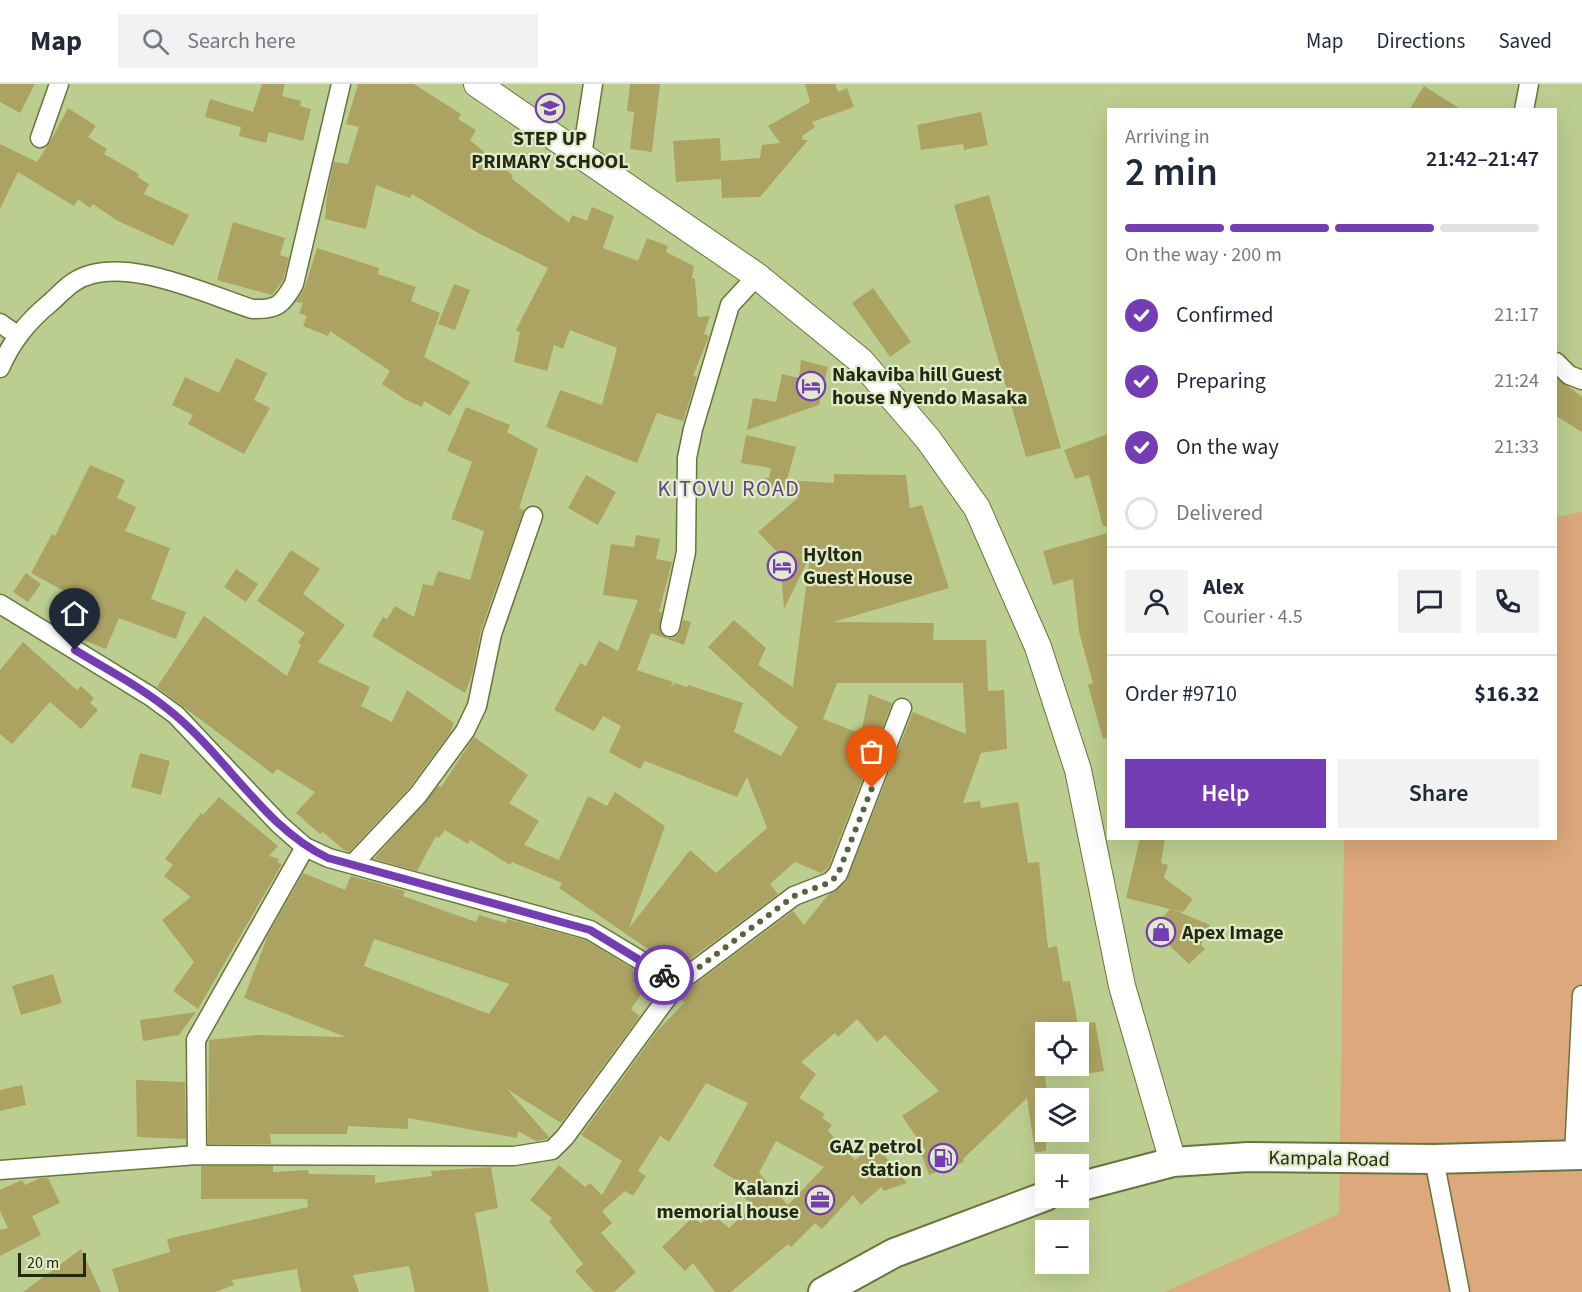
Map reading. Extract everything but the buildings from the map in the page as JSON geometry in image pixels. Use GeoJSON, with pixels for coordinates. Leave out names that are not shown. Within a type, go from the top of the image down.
{"type":"FeatureCollection","features":[{"type":"Feature","properties":{"kind":"main road","name":"Kampala Road"},"geometry":{"type":"LineString","coordinates":[[1089,1184],[1173,1162],[1248,1157],[1434,1159],[1578,1155]]}},
{"type":"Feature","properties":{"kind":"main road"},"geometry":{"type":"LineString","coordinates":[[823,1292],[894,1253],[1035,1200]]}},
{"type":"Feature","properties":{"kind":"street"},"geometry":{"type":"LineString","coordinates":[[40,138],[59,84]]}},
{"type":"Feature","properties":{"kind":"street"},"geometry":{"type":"LineString","coordinates":[[0,368],[17,334],[76,280],[108,270],[149,275],[252,309],[267,310],[282,303],[294,284],[341,84]]}},
{"type":"Feature","properties":{"kind":"street"},"geometry":{"type":"LineString","coordinates":[[477,84],[757,276],[861,361],[928,439],[977,508],[1038,648],[1078,770],[1122,986],[1173,1162]]}},
{"type":"Feature","properties":{"kind":"street"},"geometry":{"type":"LineString","coordinates":[[582,155],[593,84]]}},
{"type":"Feature","properties":{"kind":"street"},"geometry":{"type":"LineString","coordinates":[[1524,108],[1529,84]]}},
{"type":"Feature","properties":{"kind":"street"},"geometry":{"type":"LineString","coordinates":[[670,627],[686,552],[687,458],[693,429],[730,305],[757,276]]}},
{"type":"Feature","properties":{"kind":"street"},"geometry":{"type":"LineString","coordinates":[[0,323],[17,334]]}},
{"type":"Feature","properties":{"kind":"street"},"geometry":{"type":"LineString","coordinates":[[1557,363],[1569,375],[1582,380]]}},
{"type":"Feature","properties":{"kind":"street"},"geometry":{"type":"LineString","coordinates":[[353,864],[418,795],[465,731],[477,706],[492,633],[533,516]]}},
{"type":"Feature","properties":{"kind":"street"},"geometry":{"type":"LineString","coordinates":[[0,604],[150,696],[176,716],[279,824],[305,846],[328,858],[590,930],[678,983]]}},
{"type":"Feature","properties":{"kind":"street"},"geometry":{"type":"LineString","coordinates":[[0,1170],[197,1155],[514,1156],[552,1150],[565,1137],[678,983],[794,896],[831,882],[838,874],[902,708]]}},
{"type":"Feature","properties":{"kind":"street"},"geometry":{"type":"LineString","coordinates":[[197,1155],[196,1040],[305,846]]}},
{"type":"Feature","properties":{"kind":"street"},"geometry":{"type":"LineString","coordinates":[[1578,1155],[1582,995]]}},
{"type":"Feature","properties":{"kind":"street"},"geometry":{"type":"LineString","coordinates":[[1434,1159],[1460,1292]]}},
{"type":"Feature","properties":{"kind":"shaded area"},"geometry":{"type":"Polygon","coordinates":[[[1582,512],[1582,1292],[1164,1292],[1339,1214],[1344,840],[1557,840],[1557,517],[1582,512]]]}},
{"type":"Feature","properties":{"kind":"way so far"},"geometry":{"type":"LineString","coordinates":[[664,975],[678,983],[794,896],[807,889],[831,882],[838,874],[872,788]]}},
{"type":"Feature","properties":{"kind":"place","name":"STEP UP PRIMARY SCHOOL"},"geometry":{"type":"Point","coordinates":[550,108]}},
{"type":"Feature","properties":{"kind":"place","name":"Nakaviba hill Guest house Nyendo Masaka"},"geometry":{"type":"Point","coordinates":[811,386]}},
{"type":"Feature","properties":{"kind":"place","name":"Hylton Guest House"},"geometry":{"type":"Point","coordinates":[782,566]}},
{"type":"Feature","properties":{"kind":"place","name":"Apex Image"},"geometry":{"type":"Point","coordinates":[1161,932]}},
{"type":"Feature","properties":{"kind":"place","name":"GAZ petrol station"},"geometry":{"type":"Point","coordinates":[943,1158]}},
{"type":"Feature","properties":{"kind":"place","name":"Kalanzi memorial house"},"geometry":{"type":"Point","coordinates":[820,1200]}},
{"type":"Feature","properties":{"kind":"district","name":"KITOVU ROAD"},"geometry":{"type":"Point","coordinates":[729,488]}},
{"type":"Feature","properties":{"kind":"route"},"geometry":{"type":"LineString","coordinates":[[75,650],[150,696],[176,716],[279,824],[305,846],[328,858],[561,920],[590,930],[664,975]]}}]}
